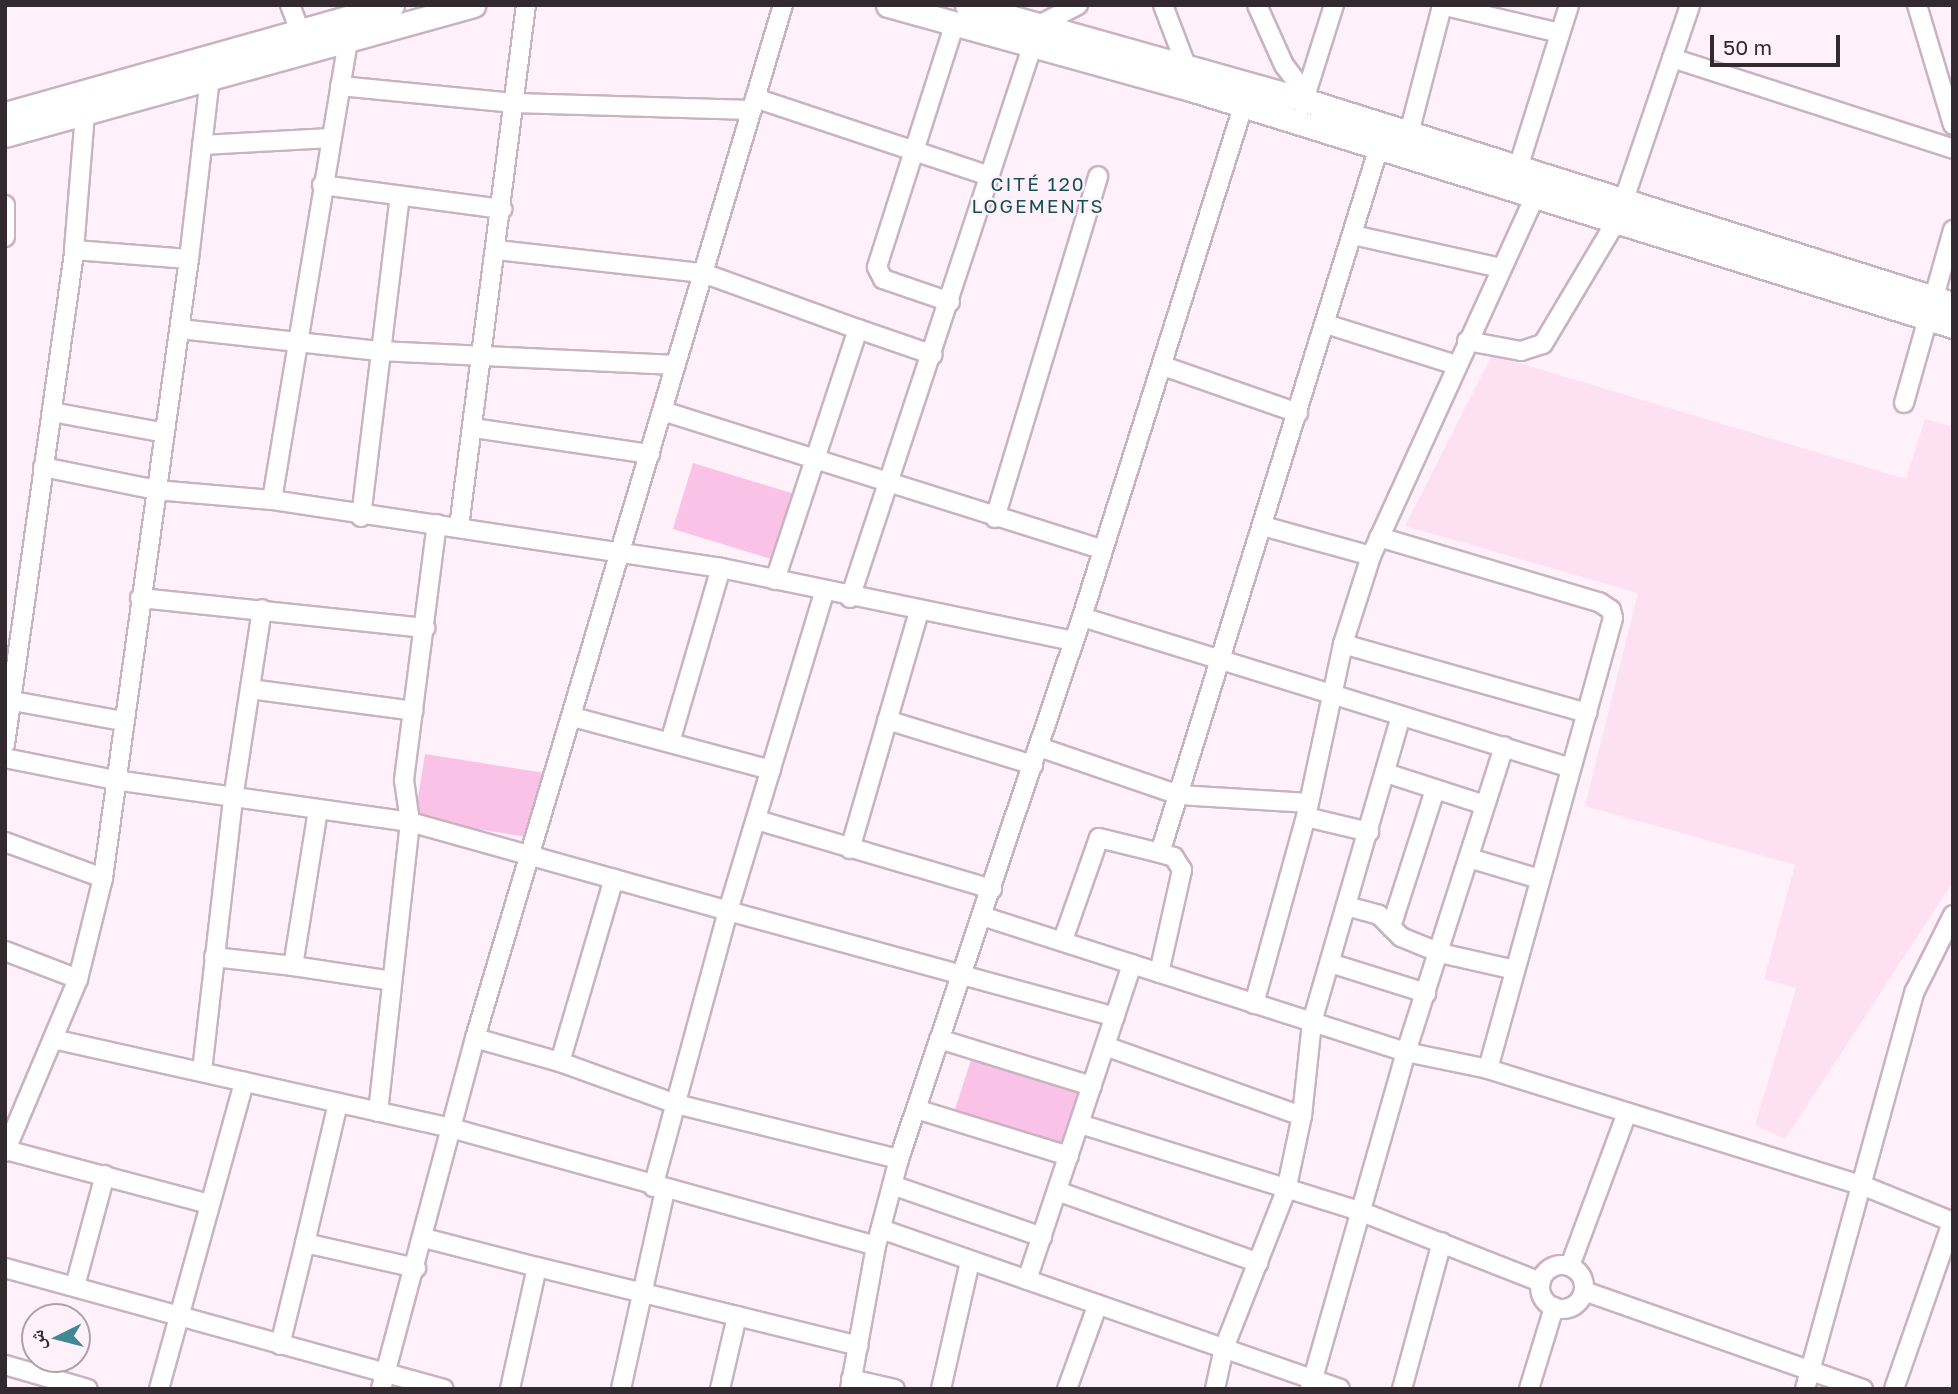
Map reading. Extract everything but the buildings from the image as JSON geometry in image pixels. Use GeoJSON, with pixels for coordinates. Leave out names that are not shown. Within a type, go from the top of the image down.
{"type":"FeatureCollection","features":[{"type":"Feature","properties":{"kind":"main road"},"geometry":{"type":"LineString","coordinates":[[5,114],[348,39],[473,5]]}},
{"type":"Feature","properties":{"kind":"main road"},"geometry":{"type":"LineString","coordinates":[[888,5],[954,25],[1034,37],[1187,67],[1247,95],[1379,147],[1535,196],[1621,211]]}},
{"type":"Feature","properties":{"kind":"main road"},"geometry":{"type":"LineString","coordinates":[[967,5],[1034,37],[1194,90],[1305,97],[1409,134],[1518,168],[1621,211],[1936,306],[1953,326]]}},
{"type":"Feature","properties":{"kind":"main road"},"geometry":{"type":"LineString","coordinates":[[5,135],[85,113],[207,69],[300,31],[382,7]]}},
{"type":"Feature","properties":{"kind":"street"},"geometry":{"type":"LineString","coordinates":[[290,5],[300,31]]}},
{"type":"Feature","properties":{"kind":"street"},"geometry":{"type":"LineString","coordinates":[[459,527],[497,250],[526,5]]}},
{"type":"Feature","properties":{"kind":"street"},"geometry":{"type":"LineString","coordinates":[[383,1382],[416,1268],[475,1038],[573,717],[619,552],[783,5]]}},
{"type":"Feature","properties":{"kind":"street"},"geometry":{"type":"LineString","coordinates":[[850,598],[891,484],[1034,37],[1078,5]]}},
{"type":"Feature","properties":{"kind":"street"},"geometry":{"type":"LineString","coordinates":[[1163,5],[1194,90]]}},
{"type":"Feature","properties":{"kind":"street"},"geometry":{"type":"LineString","coordinates":[[1257,5],[1284,65],[1305,97]]}},
{"type":"Feature","properties":{"kind":"street"},"geometry":{"type":"LineString","coordinates":[[1305,97],[1334,5]]}},
{"type":"Feature","properties":{"kind":"street"},"geometry":{"type":"LineString","coordinates":[[1409,134],[1441,5],[1559,33]]}},
{"type":"Feature","properties":{"kind":"street"},"geometry":{"type":"LineString","coordinates":[[1518,168],[1569,5]]}},
{"type":"Feature","properties":{"kind":"street"},"geometry":{"type":"LineString","coordinates":[[1467,341],[1521,351],[1543,344],[1621,211],[1690,5]]}},
{"type":"Feature","properties":{"kind":"street"},"geometry":{"type":"LineString","coordinates":[[1917,5],[1953,125]]}},
{"type":"Feature","properties":{"kind":"street"},"geometry":{"type":"LineString","coordinates":[[950,302],[883,279],[877,267],[954,25]]}},
{"type":"Feature","properties":{"kind":"street"},"geometry":{"type":"LineString","coordinates":[[272,500],[295,341],[348,39]]}},
{"type":"Feature","properties":{"kind":"street"},"geometry":{"type":"LineString","coordinates":[[1672,58],[1953,149]]}},
{"type":"Feature","properties":{"kind":"street"},"geometry":{"type":"LineString","coordinates":[[207,69],[202,145],[189,259],[103,878],[78,979],[53,1039],[13,1103],[6,1151],[209,1204]]}},
{"type":"Feature","properties":{"kind":"street"},"geometry":{"type":"LineString","coordinates":[[340,86],[514,103],[753,104],[913,150],[990,176]]}},
{"type":"Feature","properties":{"kind":"street"},"geometry":{"type":"LineString","coordinates":[[895,1389],[851,1384],[879,1238],[899,1159],[1082,617],[1247,95]]}},
{"type":"Feature","properties":{"kind":"street"},"geometry":{"type":"LineString","coordinates":[[5,744],[74,250],[85,113]]}},
{"type":"Feature","properties":{"kind":"street"},"geometry":{"type":"LineString","coordinates":[[202,145],[331,138]]}},
{"type":"Feature","properties":{"kind":"street"},"geometry":{"type":"LineString","coordinates":[[1160,853],[1264,526],[1379,147]]}},
{"type":"Feature","properties":{"kind":"street"},"geometry":{"type":"LineString","coordinates":[[995,518],[1098,176]]}},
{"type":"Feature","properties":{"kind":"street"},"geometry":{"type":"LineString","coordinates":[[322,185],[502,209]]}},
{"type":"Feature","properties":{"kind":"street"},"geometry":{"type":"LineString","coordinates":[[361,517],[379,351],[400,196]]}},
{"type":"Feature","properties":{"kind":"street"},"geometry":{"type":"LineString","coordinates":[[1254,1004],[1307,810],[1330,694],[1371,556],[1535,196]]}},
{"type":"Feature","properties":{"kind":"street"},"geometry":{"type":"LineString","coordinates":[[5,205],[5,237]]}},
{"type":"Feature","properties":{"kind":"street"},"geometry":{"type":"LineString","coordinates":[[1904,403],[1936,306],[1953,230]]}},
{"type":"Feature","properties":{"kind":"street"},"geometry":{"type":"LineString","coordinates":[[1353,235],[1500,268]]}},
{"type":"Feature","properties":{"kind":"street"},"geometry":{"type":"LineString","coordinates":[[74,250],[189,259]]}},
{"type":"Feature","properties":{"kind":"street"},"geometry":{"type":"LineString","coordinates":[[497,250],[703,274],[933,355]]}},
{"type":"Feature","properties":{"kind":"street"},"geometry":{"type":"LineString","coordinates":[[1326,324],[1456,365]]}},
{"type":"Feature","properties":{"kind":"street"},"geometry":{"type":"LineString","coordinates":[[180,329],[379,351],[676,365]]}},
{"type":"Feature","properties":{"kind":"street"},"geometry":{"type":"LineString","coordinates":[[775,580],[818,458],[858,329]]}},
{"type":"Feature","properties":{"kind":"street"},"geometry":{"type":"LineString","coordinates":[[1163,366],[1298,413]]}},
{"type":"Feature","properties":{"kind":"street"},"geometry":{"type":"LineString","coordinates":[[663,411],[818,458],[995,518],[1102,549]]}},
{"type":"Feature","properties":{"kind":"street"},"geometry":{"type":"LineString","coordinates":[[52,412],[164,433]]}},
{"type":"Feature","properties":{"kind":"street"},"geometry":{"type":"LineString","coordinates":[[473,428],[650,454]]}},
{"type":"Feature","properties":{"kind":"street"},"geometry":{"type":"LineString","coordinates":[[43,467],[156,490],[272,500],[361,517],[459,527],[721,568],[824,593],[1074,641]]}},
{"type":"Feature","properties":{"kind":"street"},"geometry":{"type":"LineString","coordinates":[[378,1112],[410,822],[404,780],[437,524]]}},
{"type":"Feature","properties":{"kind":"street"},"geometry":{"type":"LineString","coordinates":[[1264,526],[1371,556]]}},
{"type":"Feature","properties":{"kind":"street"},"geometry":{"type":"LineString","coordinates":[[1379,537],[1599,602],[1611,610],[1612,626],[1488,1069]]}},
{"type":"Feature","properties":{"kind":"street"},"geometry":{"type":"LineString","coordinates":[[670,742],[721,568]]}},
{"type":"Feature","properties":{"kind":"street"},"geometry":{"type":"LineString","coordinates":[[621,1389],[642,1292],[676,1104],[728,911],[824,593]]}},
{"type":"Feature","properties":{"kind":"street"},"geometry":{"type":"LineString","coordinates":[[140,598],[425,628]]}},
{"type":"Feature","properties":{"kind":"street"},"geometry":{"type":"LineString","coordinates":[[202,1072],[233,799],[262,609]]}},
{"type":"Feature","properties":{"kind":"street"},"geometry":{"type":"LineString","coordinates":[[850,849],[919,611]]}},
{"type":"Feature","properties":{"kind":"street"},"geometry":{"type":"LineString","coordinates":[[1082,617],[1571,768]]}},
{"type":"Feature","properties":{"kind":"street"},"geometry":{"type":"LineString","coordinates":[[1343,645],[1587,713]]}},
{"type":"Feature","properties":{"kind":"street"},"geometry":{"type":"LineString","coordinates":[[250,689],[414,710]]}},
{"type":"Feature","properties":{"kind":"street"},"geometry":{"type":"LineString","coordinates":[[13,701],[124,721]]}},
{"type":"Feature","properties":{"kind":"street"},"geometry":{"type":"LineString","coordinates":[[1215,1389],[1224,1348],[1286,1191],[1302,1116],[1312,1022],[1401,716]]}},
{"type":"Feature","properties":{"kind":"street"},"geometry":{"type":"LineString","coordinates":[[573,717],[771,770]]}},
{"type":"Feature","properties":{"kind":"street"},"geometry":{"type":"LineString","coordinates":[[887,720],[1033,765]]}},
{"type":"Feature","properties":{"kind":"street"},"geometry":{"type":"LineString","coordinates":[[1311,1384],[1406,1052],[1440,953],[1504,746]]}},
{"type":"Feature","properties":{"kind":"street"},"geometry":{"type":"LineString","coordinates":[[1039,747],[1179,795],[1307,810],[1369,832]]}},
{"type":"Feature","properties":{"kind":"street"},"geometry":{"type":"LineString","coordinates":[[5,758],[115,780],[233,799],[410,822],[532,853],[614,879],[1115,1017]]}},
{"type":"Feature","properties":{"kind":"street"},"geometry":{"type":"LineString","coordinates":[[1386,773],[1485,805]]}},
{"type":"Feature","properties":{"kind":"street"},"geometry":{"type":"LineString","coordinates":[[1391,927],[1435,790]]}},
{"type":"Feature","properties":{"kind":"street"},"geometry":{"type":"LineString","coordinates":[[293,966],[318,810]]}},
{"type":"Feature","properties":{"kind":"street"},"geometry":{"type":"LineString","coordinates":[[757,820],[992,889]]}},
{"type":"Feature","properties":{"kind":"street"},"geometry":{"type":"LineString","coordinates":[[1063,940],[1099,838],[1174,857],[1182,870],[1159,973]]}},
{"type":"Feature","properties":{"kind":"street"},"geometry":{"type":"LineString","coordinates":[[5,842],[103,878]]}},
{"type":"Feature","properties":{"kind":"street"},"geometry":{"type":"LineString","coordinates":[[1469,858],[1540,879]]}},
{"type":"Feature","properties":{"kind":"street"},"geometry":{"type":"LineString","coordinates":[[560,1062],[614,879]]}},
{"type":"Feature","properties":{"kind":"street"},"geometry":{"type":"LineString","coordinates":[[1346,906],[1379,915],[1401,937],[1440,953],[1514,970]]}},
{"type":"Feature","properties":{"kind":"street"},"geometry":{"type":"LineString","coordinates":[[1807,1381],[1864,1186],[1914,991],[1953,915]]}},
{"type":"Feature","properties":{"kind":"street"},"geometry":{"type":"LineString","coordinates":[[982,916],[1406,1052],[1488,1069],[1864,1186],[1952,1222],[1894,1389]]}},
{"type":"Feature","properties":{"kind":"street"},"geometry":{"type":"LineString","coordinates":[[5,951],[78,979]]}},
{"type":"Feature","properties":{"kind":"street"},"geometry":{"type":"LineString","coordinates":[[214,957],[391,981]]}},
{"type":"Feature","properties":{"kind":"street"},"geometry":{"type":"LineString","coordinates":[[1330,963],[1426,993]]}},
{"type":"Feature","properties":{"kind":"street"},"geometry":{"type":"LineString","coordinates":[[1027,1280],[1132,964]]}},
{"type":"Feature","properties":{"kind":"street"},"geometry":{"type":"LineString","coordinates":[[475,1038],[560,1062],[676,1104],[899,1159]]}},
{"type":"Feature","properties":{"kind":"street"},"geometry":{"type":"LineString","coordinates":[[53,1039],[451,1128],[659,1189],[970,1261],[1224,1348],[1311,1384],[1339,1389]]}},
{"type":"Feature","properties":{"kind":"street"},"geometry":{"type":"LineString","coordinates":[[939,1039],[1092,1086]]}},
{"type":"Feature","properties":{"kind":"street"},"geometry":{"type":"LineString","coordinates":[[1105,1046],[1302,1116]]}},
{"type":"Feature","properties":{"kind":"street"},"geometry":{"type":"LineString","coordinates":[[159,1389],[244,1082]]}},
{"type":"Feature","properties":{"kind":"street"},"geometry":{"type":"LineString","coordinates":[[280,1345],[338,1103]]}},
{"type":"Feature","properties":{"kind":"street"},"geometry":{"type":"LineString","coordinates":[[916,1109],[1069,1156]]}},
{"type":"Feature","properties":{"kind":"street"},"geometry":{"type":"LineString","coordinates":[[1570,1266],[1627,1113]]}},
{"type":"Feature","properties":{"kind":"street"},"geometry":{"type":"LineString","coordinates":[[1080,1124],[1286,1191],[1362,1212],[1541,1282]]}},
{"type":"Feature","properties":{"kind":"street"},"geometry":{"type":"LineString","coordinates":[[75,1286],[105,1175]]}},
{"type":"Feature","properties":{"kind":"street"},"geometry":{"type":"LineString","coordinates":[[892,1185],[1042,1237]]}},
{"type":"Feature","properties":{"kind":"street"},"geometry":{"type":"LineString","coordinates":[[1057,1191],[1259,1263]]}},
{"type":"Feature","properties":{"kind":"street"},"geometry":{"type":"LineString","coordinates":[[424,1238],[858,1346]]}},
{"type":"Feature","properties":{"kind":"street"},"geometry":{"type":"LineString","coordinates":[[1402,1389],[1442,1242]]}},
{"type":"Feature","properties":{"kind":"street"},"geometry":{"type":"LineString","coordinates":[[305,1243],[416,1268]]}},
{"type":"Feature","properties":{"kind":"street"},"geometry":{"type":"LineString","coordinates":[[941,1389],[970,1261]]}},
{"type":"Feature","properties":{"kind":"street"},"geometry":{"type":"LineString","coordinates":[[1570,1266],[1581,1276],[1584,1291],[1575,1304],[1554,1307],[1542,1297],[1541,1282],[1549,1269],[1570,1266]]}},
{"type":"Feature","properties":{"kind":"street"},"geometry":{"type":"LineString","coordinates":[[510,1389],[537,1267]]}},
{"type":"Feature","properties":{"kind":"street"},"geometry":{"type":"LineString","coordinates":[[5,1268],[280,1345],[383,1382],[444,1389]]}},
{"type":"Feature","properties":{"kind":"street"},"geometry":{"type":"LineString","coordinates":[[1584,1291],[1807,1381],[1863,1389]]}},
{"type":"Feature","properties":{"kind":"street"},"geometry":{"type":"LineString","coordinates":[[1067,1389],[1098,1304]]}},
{"type":"Feature","properties":{"kind":"street"},"geometry":{"type":"LineString","coordinates":[[1529,1389],[1554,1307]]}},
{"type":"Feature","properties":{"kind":"street"},"geometry":{"type":"LineString","coordinates":[[720,1389],[737,1316]]}},
{"type":"Feature","properties":{"kind":"street"},"geometry":{"type":"LineString","coordinates":[[5,1365],[88,1389]]}},
{"type":"Feature","properties":{"kind":"shaded area"},"geometry":{"type":"Polygon","coordinates":[[[1492,355],[1906,479],[1925,419],[1953,427],[1953,882],[1785,1139],[1755,1125],[1796,988],[1764,979],[1795,865],[1585,806],[1638,593],[1405,526],[1492,355]]]}},
{"type":"Feature","properties":{"kind":"shaded area"},"geometry":{"type":"Polygon","coordinates":[[[693,463],[799,495],[779,561],[673,529],[693,463]]]}},
{"type":"Feature","properties":{"kind":"shaded area"},"geometry":{"type":"Polygon","coordinates":[[[425,754],[544,773],[533,838],[415,819],[425,754]]]}},
{"type":"Feature","properties":{"kind":"shaded area"},"geometry":{"type":"Polygon","coordinates":[[[972,1057],[1083,1093],[1066,1146],[955,1110],[972,1057]]]}},
{"type":"Feature","properties":{"kind":"district","name":"CITÉ 120 LOGEMENTS"},"geometry":{"type":"Point","coordinates":[1038,195]}}]}
